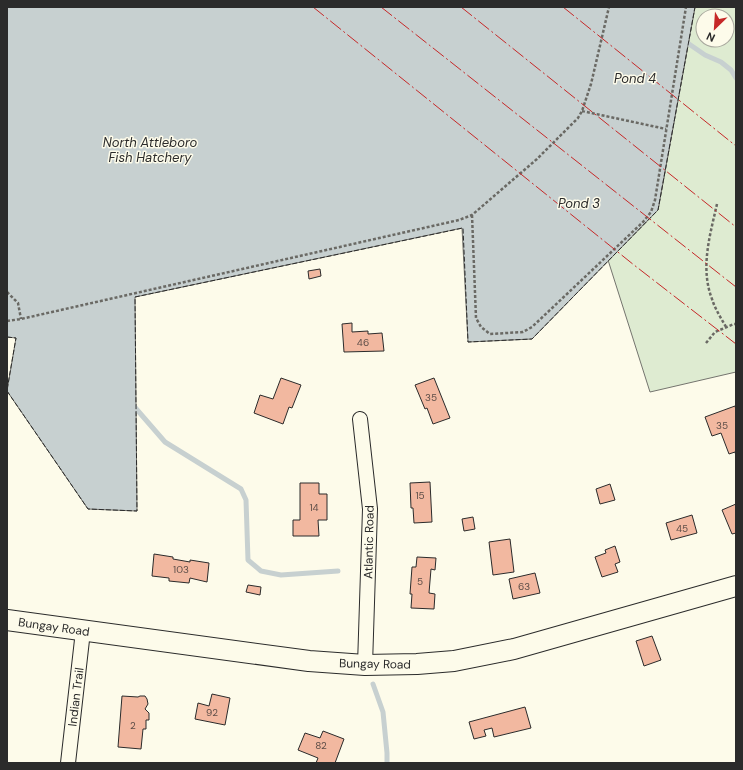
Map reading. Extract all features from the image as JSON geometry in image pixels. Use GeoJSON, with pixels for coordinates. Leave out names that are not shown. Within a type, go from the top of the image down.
{"type":"FeatureCollection","features":[{"type":"Feature","properties":{"kind":"street","name":"Atlantic Road"},"geometry":{"type":"LineString","coordinates":[[360,419],[370,509],[365,665]]}},
{"type":"Feature","properties":{"kind":"street","name":"Bungay Road"},"geometry":{"type":"LineString","coordinates":[[7,620],[262,656],[365,665],[417,664],[484,656],[548,640],[736,586]]}},
{"type":"Feature","properties":{"kind":"street","name":"Indian Trail"},"geometry":{"type":"LineString","coordinates":[[68,763],[83,631]]}},
{"type":"Feature","properties":{"kind":"path"},"geometry":{"type":"LineString","coordinates":[[7,321],[459,220],[472,215],[537,159],[578,118],[582,111],[591,84],[609,7]]}},
{"type":"Feature","properties":{"kind":"path"},"geometry":{"type":"LineString","coordinates":[[472,215],[476,318],[481,327],[490,334],[523,332],[532,327],[643,222],[651,212],[655,200],[686,7]]}},
{"type":"Feature","properties":{"kind":"path"},"geometry":{"type":"LineString","coordinates":[[582,111],[666,129]]}},
{"type":"Feature","properties":{"kind":"path"},"geometry":{"type":"LineString","coordinates":[[717,204],[708,244],[706,272],[712,299],[726,327]]}},
{"type":"Feature","properties":{"kind":"path"},"geometry":{"type":"LineString","coordinates":[[7,292],[18,303],[21,319]]}},
{"type":"Feature","properties":{"kind":"path"},"geometry":{"type":"LineString","coordinates":[[706,343],[715,332],[736,324]]}},
{"type":"Feature","properties":{"kind":"green space"},"geometry":{"type":"Polygon","coordinates":[[[695,7],[736,7],[736,372],[650,392],[608,260],[658,210],[695,7]]]}},
{"type":"Feature","properties":{"kind":"water","name":"North Attleboro Fish Hatchery"},"geometry":{"type":"Polygon","coordinates":[[[7,7],[695,7],[658,210],[532,339],[468,342],[462,228],[135,297],[137,511],[88,509],[7,391],[16,338],[7,337],[7,7]]]}},
{"type":"Feature","properties":{"kind":"building"},"geometry":{"type":"Polygon","coordinates":[[[320,269],[321,276],[309,279],[308,271],[320,269]]]}},
{"type":"Feature","properties":{"kind":"building"},"geometry":{"type":"Polygon","coordinates":[[[352,323],[352,332],[368,331],[368,334],[382,333],[384,351],[344,352],[342,324],[352,323]]]}},
{"type":"Feature","properties":{"kind":"building"},"geometry":{"type":"Polygon","coordinates":[[[281,378],[301,385],[292,408],[289,407],[283,424],[254,413],[260,395],[273,399],[281,378]]]}},
{"type":"Feature","properties":{"kind":"building"},"geometry":{"type":"Polygon","coordinates":[[[434,378],[450,418],[433,424],[427,408],[425,409],[415,385],[434,378]]]}},
{"type":"Feature","properties":{"kind":"building"},"geometry":{"type":"Polygon","coordinates":[[[735,406],[736,456],[735,452],[729,454],[721,433],[712,436],[705,417],[735,406]]]}},
{"type":"Feature","properties":{"kind":"building"},"geometry":{"type":"Polygon","coordinates":[[[430,482],[432,522],[414,523],[413,508],[411,508],[410,483],[430,482]]]}},
{"type":"Feature","properties":{"kind":"building"},"geometry":{"type":"Polygon","coordinates":[[[300,483],[319,483],[319,494],[327,494],[327,520],[318,520],[319,536],[293,536],[293,520],[300,520],[300,483]]]}},
{"type":"Feature","properties":{"kind":"building"},"geometry":{"type":"Polygon","coordinates":[[[610,484],[615,500],[600,504],[596,489],[610,484]]]}},
{"type":"Feature","properties":{"kind":"building"},"geometry":{"type":"Polygon","coordinates":[[[736,504],[736,533],[732,534],[722,510],[736,504]]]}},
{"type":"Feature","properties":{"kind":"building"},"geometry":{"type":"Polygon","coordinates":[[[692,515],[697,533],[671,540],[666,523],[692,515]]]}},
{"type":"Feature","properties":{"kind":"building"},"geometry":{"type":"Polygon","coordinates":[[[473,517],[475,529],[464,531],[462,519],[473,517]]]}},
{"type":"Feature","properties":{"kind":"building"},"geometry":{"type":"Polygon","coordinates":[[[510,539],[514,572],[493,575],[489,542],[510,539]]]}},
{"type":"Feature","properties":{"kind":"building"},"geometry":{"type":"Polygon","coordinates":[[[615,546],[620,562],[615,564],[618,572],[602,577],[595,557],[606,553],[605,550],[615,546]]]}},
{"type":"Feature","properties":{"kind":"building"},"geometry":{"type":"Polygon","coordinates":[[[154,554],[190,562],[190,560],[209,563],[207,582],[190,578],[189,583],[169,581],[169,578],[152,576],[154,554]]]}},
{"type":"Feature","properties":{"kind":"building"},"geometry":{"type":"Polygon","coordinates":[[[417,557],[436,558],[435,570],[431,569],[429,593],[435,594],[434,609],[411,608],[412,594],[410,594],[412,567],[416,567],[417,557]]]}},
{"type":"Feature","properties":{"kind":"building"},"geometry":{"type":"Polygon","coordinates":[[[535,573],[540,593],[513,599],[509,579],[535,573]]]}},
{"type":"Feature","properties":{"kind":"building"},"geometry":{"type":"Polygon","coordinates":[[[248,585],[261,587],[260,595],[246,592],[248,585]]]}},
{"type":"Feature","properties":{"kind":"building"},"geometry":{"type":"Polygon","coordinates":[[[652,636],[661,660],[644,666],[636,641],[652,636]]]}},
{"type":"Feature","properties":{"kind":"building"},"geometry":{"type":"Polygon","coordinates":[[[212,694],[230,698],[225,725],[195,719],[198,703],[209,706],[212,694]]]}},
{"type":"Feature","properties":{"kind":"building"},"geometry":{"type":"Polygon","coordinates":[[[122,696],[145,696],[147,699],[148,704],[145,709],[149,713],[149,720],[146,720],[146,729],[143,729],[141,749],[118,747],[122,696]]]}},
{"type":"Feature","properties":{"kind":"building"},"geometry":{"type":"Polygon","coordinates":[[[525,707],[531,728],[494,737],[492,728],[484,730],[486,736],[474,739],[469,722],[525,707]]]}},
{"type":"Feature","properties":{"kind":"building"},"geometry":{"type":"Polygon","coordinates":[[[323,731],[344,739],[335,763],[316,763],[318,758],[298,750],[305,733],[320,738],[323,731]]]}},
{"type":"Feature","properties":{"kind":"waterway"},"geometry":{"type":"LineString","coordinates":[[689,44],[705,55],[721,62],[731,70],[736,78]]}},
{"type":"Feature","properties":{"kind":"waterway"},"geometry":{"type":"LineString","coordinates":[[132,404],[165,442],[241,489],[246,500],[248,560],[261,571],[281,575],[338,571]]}},
{"type":"Feature","properties":{"kind":"waterway"},"geometry":{"type":"LineString","coordinates":[[373,684],[383,712],[387,763]]}},
{"type":"Feature","properties":{"kind":"fence"},"geometry":{"type":"LineString","coordinates":[[7,391],[88,509],[137,511],[135,297],[463,228],[468,342],[532,339],[658,210],[695,7]]}},
{"type":"Feature","properties":{"kind":"fence"},"geometry":{"type":"LineString","coordinates":[[7,337],[16,338],[7,390]]}},
{"type":"Feature","properties":{"kind":"power"},"geometry":{"type":"LineString","coordinates":[[313,7],[634,265],[736,344]]}},
{"type":"Feature","properties":{"kind":"power"},"geometry":{"type":"LineString","coordinates":[[381,7],[736,287]]}},
{"type":"Feature","properties":{"kind":"power"},"geometry":{"type":"LineString","coordinates":[[461,7],[736,227]]}},
{"type":"Feature","properties":{"kind":"power"},"geometry":{"type":"LineString","coordinates":[[563,7],[736,146]]}},
{"type":"Feature","properties":{"kind":"water label","name":"Pond 4"},"geometry":{"type":"Point","coordinates":[635,78]}},
{"type":"Feature","properties":{"kind":"water label","name":"Pond 3"},"geometry":{"type":"Point","coordinates":[579,203]}}]}
